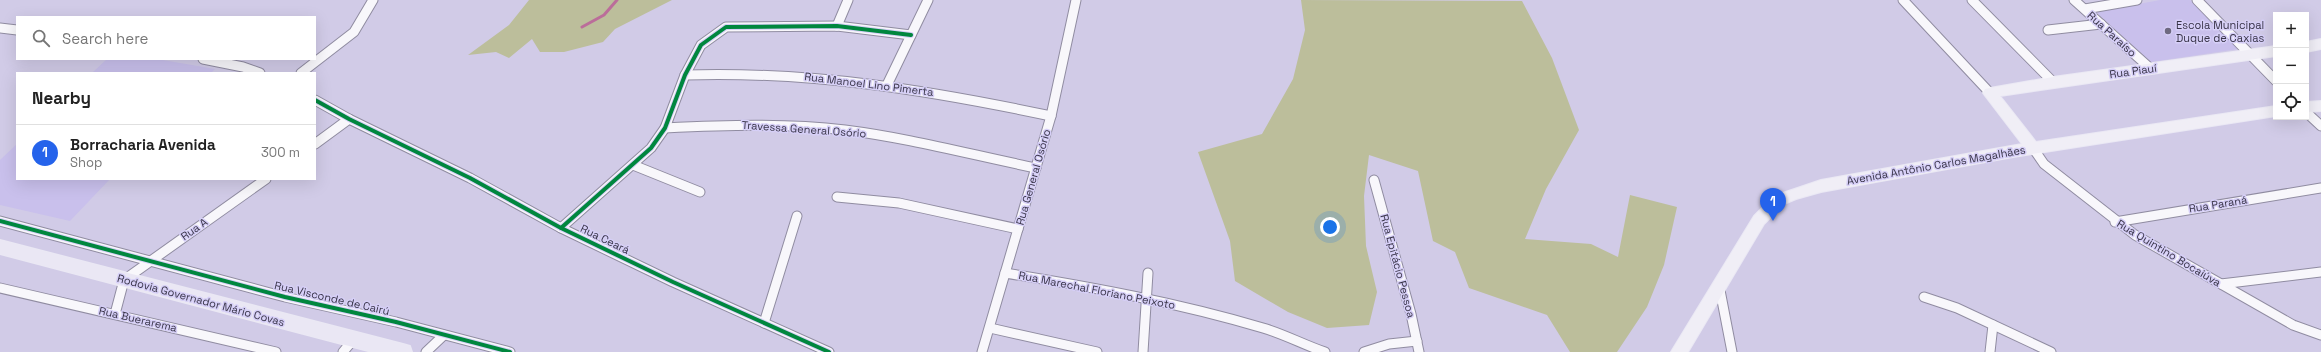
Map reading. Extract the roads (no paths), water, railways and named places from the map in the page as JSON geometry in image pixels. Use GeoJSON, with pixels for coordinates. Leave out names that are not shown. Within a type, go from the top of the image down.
{"type":"FeatureCollection","features":[{"type":"Feature","properties":{"kind":"highway","name":"Rodovia Governador Mário Covas"},"geometry":{"type":"LineString","coordinates":[[0,247],[124,280],[348,346],[403,352]]}},
{"type":"Feature","properties":{"kind":"main road"},"geometry":{"type":"LineString","coordinates":[[2309,46],[2321,44]]}},
{"type":"Feature","properties":{"kind":"main road","name":"Rua Piauí"},"geometry":{"type":"LineString","coordinates":[[1990,94],[2053,82],[2273,51]]}},
{"type":"Feature","properties":{"kind":"main road"},"geometry":{"type":"LineString","coordinates":[[1990,94],[2033,148]]}},
{"type":"Feature","properties":{"kind":"main road"},"geometry":{"type":"LineString","coordinates":[[2309,107],[2321,106]]}},
{"type":"Feature","properties":{"kind":"main road","name":"Avenida Antônio Carlos Magalhães"},"geometry":{"type":"LineString","coordinates":[[1679,352],[1759,220],[1779,200],[1792,194],[1821,186],[1895,174],[2033,148],[2273,111]]}},
{"type":"Feature","properties":{"kind":"street"},"geometry":{"type":"LineString","coordinates":[[303,72],[354,32],[373,0]]}},
{"type":"Feature","properties":{"kind":"street"},"geometry":{"type":"LineString","coordinates":[[837,26],[848,0]]}},
{"type":"Feature","properties":{"kind":"street"},"geometry":{"type":"LineString","coordinates":[[888,85],[928,0]]}},
{"type":"Feature","properties":{"kind":"street","name":"Rua General Osório"},"geometry":{"type":"LineString","coordinates":[[982,352],[1051,116],[1076,0]]}},
{"type":"Feature","properties":{"kind":"street"},"geometry":{"type":"LineString","coordinates":[[1903,0],[1990,94]]}},
{"type":"Feature","properties":{"kind":"street"},"geometry":{"type":"LineString","coordinates":[[1972,0],[2053,82]]}},
{"type":"Feature","properties":{"kind":"street","name":"Rua Paraíso"},"geometry":{"type":"LineString","coordinates":[[2074,0],[2151,69]]}},
{"type":"Feature","properties":{"kind":"street"},"geometry":{"type":"LineString","coordinates":[[2084,9],[2137,0]]}},
{"type":"Feature","properties":{"kind":"street"},"geometry":{"type":"LineString","coordinates":[[2197,0],[2273,78]]}},
{"type":"Feature","properties":{"kind":"street"},"geometry":{"type":"LineString","coordinates":[[2048,30],[2101,24]]}},
{"type":"Feature","properties":{"kind":"street"},"geometry":{"type":"LineString","coordinates":[[561,228],[633,166],[651,148],[665,128],[685,75],[701,45],[726,27],[837,26],[911,35]]}},
{"type":"Feature","properties":{"kind":"street"},"geometry":{"type":"LineString","coordinates":[[0,28],[16,30]]}},
{"type":"Feature","properties":{"kind":"street"},"geometry":{"type":"LineString","coordinates":[[208,60],[243,67],[257,72]]}},
{"type":"Feature","properties":{"kind":"street","name":"Rua Manoel Lino Pimerta"},"geometry":{"type":"LineString","coordinates":[[685,75],[756,74],[832,78],[964,97],[1051,116]]}},
{"type":"Feature","properties":{"kind":"street","name":"Rua Ceará"},"geometry":{"type":"LineString","coordinates":[[316,101],[349,119],[470,178],[561,228],[673,282],[829,352]]}},
{"type":"Feature","properties":{"kind":"street"},"geometry":{"type":"LineString","coordinates":[[2309,115],[2321,126]]}},
{"type":"Feature","properties":{"kind":"street"},"geometry":{"type":"LineString","coordinates":[[316,143],[349,119]]}},
{"type":"Feature","properties":{"kind":"street","name":"Travessa General Osório"},"geometry":{"type":"LineString","coordinates":[[665,128],[732,124],[834,129],[906,140],[1036,168]]}},
{"type":"Feature","properties":{"kind":"street","name":"Rua Quintino Bocaiúva"},"geometry":{"type":"LineString","coordinates":[[2033,148],[2044,164],[2115,222],[2140,239],[2293,325],[2321,335]]}},
{"type":"Feature","properties":{"kind":"street"},"geometry":{"type":"LineString","coordinates":[[633,166],[700,192]]}},
{"type":"Feature","properties":{"kind":"street","name":"Rua A"},"geometry":{"type":"LineString","coordinates":[[124,280],[265,180]]}},
{"type":"Feature","properties":{"kind":"street","name":"Rua Epitácio Pessoa"},"geometry":{"type":"LineString","coordinates":[[1374,180],[1419,352]]}},
{"type":"Feature","properties":{"kind":"street","name":"Rua Paraná"},"geometry":{"type":"LineString","coordinates":[[2115,222],[2321,188]]}},
{"type":"Feature","properties":{"kind":"street"},"geometry":{"type":"LineString","coordinates":[[837,198],[899,203],[1018,229]]}},
{"type":"Feature","properties":{"kind":"street"},"geometry":{"type":"LineString","coordinates":[[764,323],[797,216]]}},
{"type":"Feature","properties":{"kind":"street","name":"Rua Visconde de Cairú"},"geometry":{"type":"LineString","coordinates":[[0,221],[151,260],[284,297],[510,352]]}},
{"type":"Feature","properties":{"kind":"street"},"geometry":{"type":"LineString","coordinates":[[2221,284],[2321,272]]}},
{"type":"Feature","properties":{"kind":"street","name":"Rua Marechal Floriano Peixoto"},"geometry":{"type":"LineString","coordinates":[[1005,273],[1146,298],[1263,328],[1325,352]]}},
{"type":"Feature","properties":{"kind":"street"},"geometry":{"type":"LineString","coordinates":[[1143,352],[1148,273]]}},
{"type":"Feature","properties":{"kind":"street"},"geometry":{"type":"LineString","coordinates":[[115,314],[124,280]]}},
{"type":"Feature","properties":{"kind":"street"},"geometry":{"type":"LineString","coordinates":[[1719,284],[1732,352]]}},
{"type":"Feature","properties":{"kind":"street","name":"Rua Buerarema"},"geometry":{"type":"LineString","coordinates":[[0,288],[276,352]]}},
{"type":"Feature","properties":{"kind":"street"},"geometry":{"type":"LineString","coordinates":[[1924,297],[1945,303],[2051,352]]}},
{"type":"Feature","properties":{"kind":"street"},"geometry":{"type":"LineString","coordinates":[[1990,352],[1992,325]]}},
{"type":"Feature","properties":{"kind":"street"},"geometry":{"type":"LineString","coordinates":[[990,328],[1097,352]]}},
{"type":"Feature","properties":{"kind":"street"},"geometry":{"type":"LineString","coordinates":[[426,352],[444,335]]}},
{"type":"Feature","properties":{"kind":"street"},"geometry":{"type":"LineString","coordinates":[[1364,352],[1385,345],[1417,341]]}},
{"type":"Feature","properties":{"kind":"waterway"},"geometry":{"type":"LineString","coordinates":[[582,27],[604,15],[617,0]]}},
{"type":"Feature","properties":{"kind":"place","name":"Escola Municipal Duque de Caxias"},"geometry":{"type":"Point","coordinates":[2168,31]}},
{"type":"Feature","properties":{"kind":"place","name":"Borracharia Avenida"},"geometry":{"type":"Point","coordinates":[1773,221]}}]}
